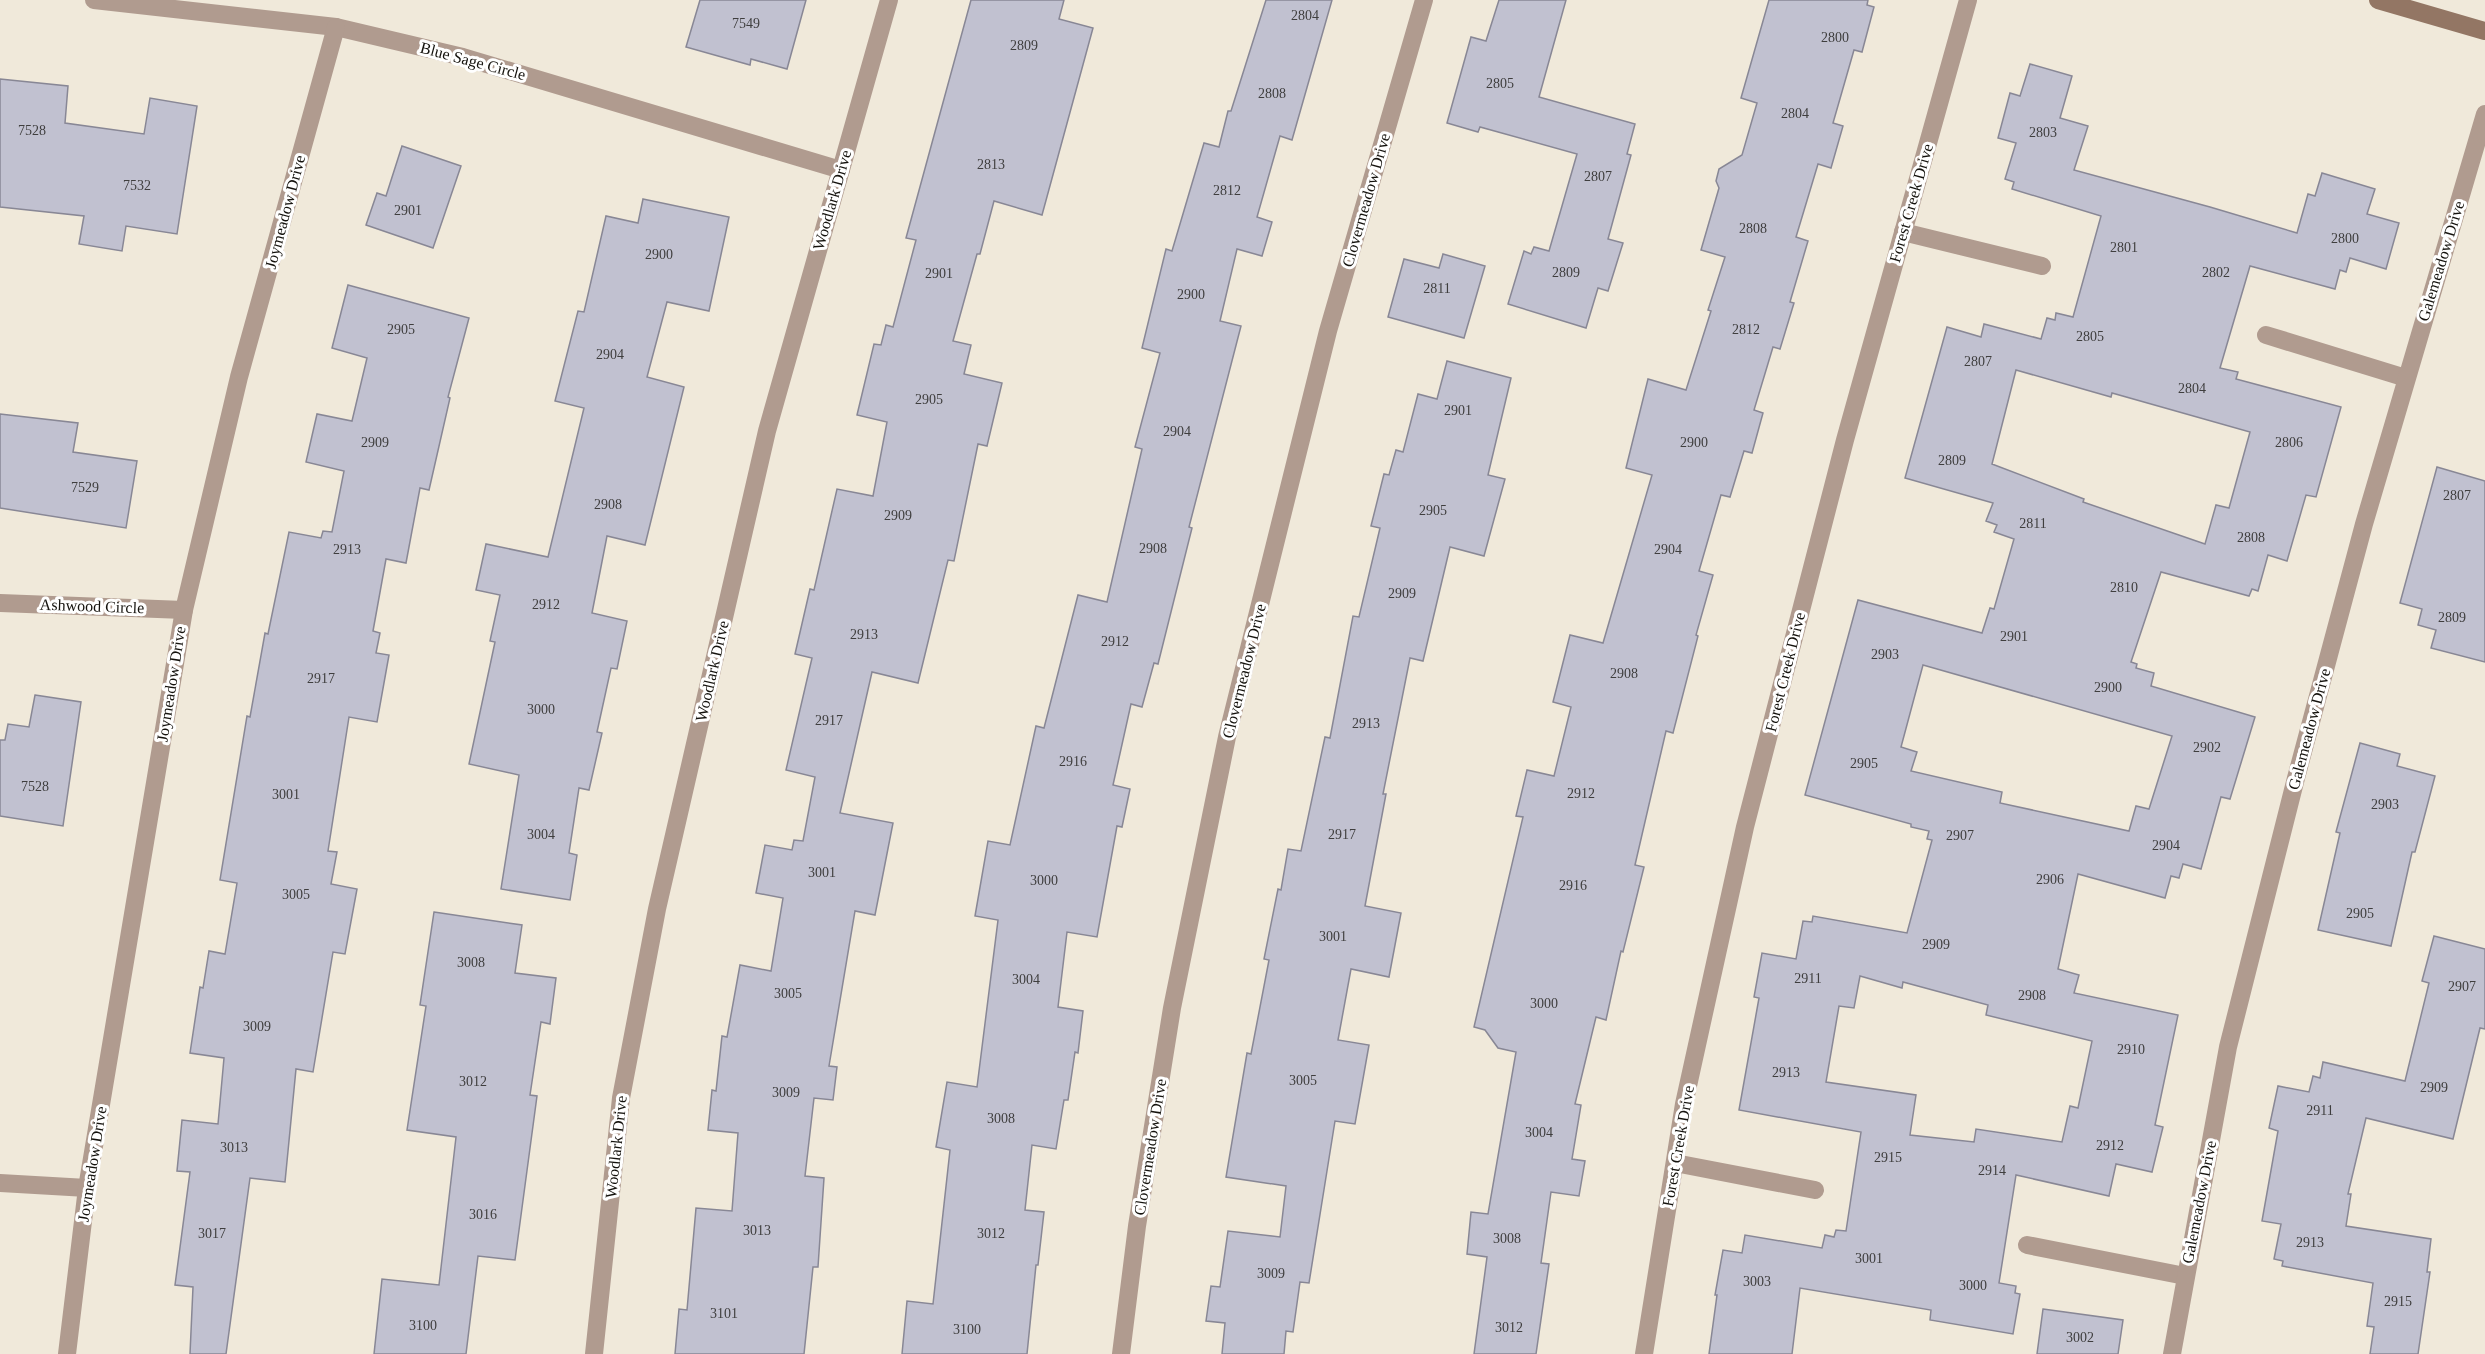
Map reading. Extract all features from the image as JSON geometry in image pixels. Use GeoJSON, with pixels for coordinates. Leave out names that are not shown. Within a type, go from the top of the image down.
{"type":"FeatureCollection","features":[{"type":"Feature","properties":{"kind":"street","name":"Blue Sage Circle"},"geometry":{"type":"LineString","coordinates":[[94,0],[336,27],[463,57],[841,170]]}},
{"type":"Feature","properties":{"kind":"street","name":"Woodlark Drive"},"geometry":{"type":"LineString","coordinates":[[594,1354],[621,1098],[657,909],[767,431],[889,0]]}},
{"type":"Feature","properties":{"kind":"street","name":"Clovermeadow Drive"},"geometry":{"type":"LineString","coordinates":[[1121,1354],[1137,1226],[1172,1008],[1227,737],[1328,331],[1424,0]]}},
{"type":"Feature","properties":{"kind":"street","name":"Forest Creek Drive"},"geometry":{"type":"LineString","coordinates":[[1644,1354],[1684,1104],[1745,827],[1842,451],[1968,0]]}},
{"type":"Feature","properties":{"kind":"street"},"geometry":{"type":"LineString","coordinates":[[2378,0],[2485,31]]}},
{"type":"Feature","properties":{"kind":"street","name":"Joymeadow Drive"},"geometry":{"type":"LineString","coordinates":[[67,1354],[87,1188],[184,610],[239,377],[336,27]]}},
{"type":"Feature","properties":{"kind":"street","name":"Galemeadow Drive"},"geometry":{"type":"LineString","coordinates":[[2172,1354],[2228,1047],[2296,778],[2364,524],[2485,114]]}},
{"type":"Feature","properties":{"kind":"street"},"geometry":{"type":"LineString","coordinates":[[1903,232],[2042,266]]}},
{"type":"Feature","properties":{"kind":"street"},"geometry":{"type":"LineString","coordinates":[[2266,335],[2406,378]]}},
{"type":"Feature","properties":{"kind":"street","name":"Ashwood Circle"},"geometry":{"type":"LineString","coordinates":[[0,603],[184,610]]}},
{"type":"Feature","properties":{"kind":"street"},"geometry":{"type":"LineString","coordinates":[[1675,1163],[1815,1190]]}},
{"type":"Feature","properties":{"kind":"street"},"geometry":{"type":"LineString","coordinates":[[0,1183],[87,1188]]}},
{"type":"Feature","properties":{"kind":"street"},"geometry":{"type":"LineString","coordinates":[[2027,1245],[2185,1276]]}},
{"type":"Feature","properties":{"kind":"building"},"geometry":{"type":"Polygon","coordinates":[[[700,0],[806,0],[787,69],[751,59],[750,65],[686,47],[700,0]]]}},
{"type":"Feature","properties":{"kind":"building"},"geometry":{"type":"Polygon","coordinates":[[[971,0],[1064,0],[1059,19],[1093,28],[1042,215],[994,201],[953,341],[971,345],[964,374],[1002,383],[987,446],[978,444],[954,561],[948,560],[918,683],[872,672],[840,813],[893,823],[875,915],[855,911],[829,1066],[837,1067],[833,1100],[814,1098],[805,1176],[824,1178],[818,1267],[813,1267],[804,1354],[675,1354],[679,1309],[687,1310],[696,1208],[732,1211],[738,1133],[708,1130],[712,1090],[716,1091],[722,1036],[727,1037],[740,965],[771,971],[783,898],[756,893],[765,845],[792,850],[794,840],[803,841],[815,777],[786,770],[812,658],[795,654],[810,589],[814,590],[837,489],[873,496],[887,422],[857,415],[874,344],[881,345],[886,325],[893,327],[916,240],[906,238],[971,0]]]}},
{"type":"Feature","properties":{"kind":"building"},"geometry":{"type":"Polygon","coordinates":[[[1266,0],[1332,0],[1292,140],[1280,136],[1257,217],[1272,222],[1262,256],[1237,249],[1220,321],[1241,326],[1189,527],[1192,528],[1158,664],[1154,663],[1142,707],[1131,704],[1113,785],[1130,789],[1122,827],[1117,826],[1097,937],[1067,932],[1058,1007],[1083,1011],[1078,1053],[1075,1052],[1068,1100],[1064,1100],[1056,1149],[1032,1145],[1025,1210],[1044,1212],[1027,1354],[902,1354],[907,1301],[933,1304],[950,1150],[936,1147],[947,1082],[977,1087],[998,920],[975,916],[988,841],[1010,845],[1036,726],[1044,728],[1078,595],[1107,602],[1142,449],[1135,447],[1160,353],[1142,348],[1166,249],[1172,251],[1204,143],[1219,147],[1228,111],[1231,111],[1266,0]]]}},
{"type":"Feature","properties":{"kind":"building"},"geometry":{"type":"Polygon","coordinates":[[[1499,0],[1566,0],[1539,97],[1635,124],[1627,154],[1631,155],[1608,239],[1623,243],[1608,291],[1598,288],[1586,328],[1508,304],[1524,251],[1531,254],[1534,247],[1549,251],[1577,154],[1480,127],[1478,132],[1447,123],[1471,37],[1486,41],[1499,0]]]}},
{"type":"Feature","properties":{"kind":"building"},"geometry":{"type":"Polygon","coordinates":[[[1769,0],[1868,0],[1867,5],[1874,7],[1862,52],[1854,50],[1833,123],[1843,126],[1831,168],[1818,164],[1796,237],[1808,241],[1790,302],[1794,303],[1780,349],[1773,347],[1754,410],[1763,413],[1752,453],[1744,451],[1730,497],[1721,495],[1699,571],[1713,575],[1673,733],[1666,731],[1635,865],[1644,867],[1623,952],[1621,951],[1606,1020],[1596,1017],[1575,1104],[1581,1105],[1572,1159],[1585,1161],[1579,1196],[1551,1192],[1541,1263],[1549,1264],[1536,1354],[1474,1354],[1487,1257],[1467,1254],[1471,1212],[1488,1214],[1516,1052],[1498,1048],[1485,1030],[1474,1027],[1523,817],[1516,816],[1527,770],[1554,776],[1571,707],[1553,702],[1570,635],[1603,643],[1652,475],[1626,468],[1648,379],[1686,390],[1711,311],[1708,310],[1725,257],[1701,250],[1719,188],[1716,181],[1719,169],[1742,155],[1757,103],[1741,98],[1769,0]]]}},
{"type":"Feature","properties":{"kind":"building"},"geometry":{"type":"Polygon","coordinates":[[[2030,64],[2072,76],[2060,118],[2088,126],[2074,170],[2297,233],[2308,194],[2315,196],[2322,173],[2375,189],[2367,214],[2399,223],[2386,269],[2350,258],[2346,272],[2340,270],[2335,289],[2250,266],[2220,368],[2238,372],[2236,379],[2341,407],[2316,497],[2306,495],[2287,561],[2268,555],[2258,591],[2252,589],[2249,596],[2161,572],[2131,662],[2137,664],[2136,668],[2154,673],[2151,686],[2255,717],[2230,799],[2221,797],[2201,869],[2183,864],[2179,878],[2171,876],[2165,898],[2078,874],[2058,969],[2079,975],[2074,993],[2178,1015],[2155,1125],[2163,1127],[2152,1172],[2116,1164],[2109,1196],[2016,1175],[1999,1283],[2016,1286],[2015,1293],[2020,1294],[2013,1334],[1930,1320],[1931,1310],[1800,1288],[1792,1354],[1709,1354],[1717,1295],[1715,1295],[1723,1250],[1742,1253],[1745,1235],[1822,1248],[1825,1235],[1834,1237],[1836,1230],[1846,1231],[1861,1132],[1739,1110],[1759,998],[1754,997],[1762,953],[1796,959],[1803,921],[1812,922],[1813,916],[1907,933],[1932,840],[1927,839],[1929,831],[1911,827],[1911,824],[1805,795],[1858,600],[1982,633],[1990,608],[1994,609],[2014,539],[1994,532],[1997,525],[1986,521],[1993,503],[1905,478],[1947,327],[1981,337],[1984,324],[2041,339],[2047,318],[2055,320],[2056,313],[2073,317],[2101,216],[2012,189],[2014,182],[2005,179],[2016,143],[1998,138],[2010,93],[2020,96],[2030,64]],[[2016,370],[1992,464],[2084,499],[2083,502],[2205,544],[2216,505],[2229,508],[2250,432],[2112,393],[2111,397],[2016,370]],[[1923,665],[1901,747],[1917,752],[1911,771],[2002,792],[2000,803],[2129,831],[2136,806],[2149,809],[2172,736],[1923,665]],[[1860,976],[1854,1008],[1839,1006],[1826,1082],[1916,1095],[1910,1135],[1974,1142],[1976,1129],[2062,1142],[2070,1106],[2078,1108],[2092,1041],[1986,1015],[1988,1005],[1903,982],[1902,988],[1860,976]]]}},
{"type":"Feature","properties":{"kind":"building"},"geometry":{"type":"Polygon","coordinates":[[[0,79],[68,86],[65,123],[144,134],[150,98],[197,106],[177,234],[126,226],[122,251],[79,244],[84,216],[0,207],[0,79]]]}},
{"type":"Feature","properties":{"kind":"building"},"geometry":{"type":"Polygon","coordinates":[[[402,146],[461,166],[433,248],[366,225],[377,193],[386,196],[402,146]]]}},
{"type":"Feature","properties":{"kind":"building"},"geometry":{"type":"Polygon","coordinates":[[[643,199],[729,217],[709,311],[667,302],[647,377],[684,387],[645,545],[607,536],[592,613],[627,621],[617,669],[611,668],[597,732],[602,733],[589,790],[579,788],[569,853],[577,855],[570,900],[501,889],[519,775],[469,764],[495,642],[490,641],[500,595],[476,590],[486,544],[548,557],[584,408],[555,401],[578,311],[584,312],[606,216],[638,223],[643,199]]]}},
{"type":"Feature","properties":{"kind":"building"},"geometry":{"type":"Polygon","coordinates":[[[1443,254],[1485,266],[1464,338],[1388,317],[1404,259],[1439,268],[1443,254]]]}},
{"type":"Feature","properties":{"kind":"building"},"geometry":{"type":"Polygon","coordinates":[[[348,285],[469,318],[448,397],[450,398],[429,490],[420,488],[406,563],[386,559],[373,631],[380,633],[376,653],[389,655],[377,722],[349,717],[328,851],[337,852],[331,884],[357,889],[345,954],[333,952],[313,1072],[296,1069],[285,1182],[250,1178],[226,1354],[190,1354],[193,1287],[175,1285],[190,1172],[177,1171],[182,1120],[218,1124],[224,1058],[190,1053],[200,987],[203,988],[209,951],[225,954],[237,883],[220,880],[247,716],[250,717],[265,633],[268,634],[289,532],[321,538],[323,531],[332,532],[344,471],[306,462],[317,414],[352,421],[367,358],[332,348],[348,285]]]}},
{"type":"Feature","properties":{"kind":"building"},"geometry":{"type":"Polygon","coordinates":[[[1447,361],[1511,378],[1488,475],[1505,479],[1484,556],[1450,547],[1423,661],[1410,658],[1383,794],[1386,794],[1365,906],[1401,913],[1389,977],[1351,969],[1338,1040],[1369,1045],[1355,1124],[1335,1121],[1309,1283],[1300,1282],[1293,1332],[1286,1331],[1284,1354],[1222,1354],[1225,1323],[1206,1321],[1211,1286],[1220,1287],[1228,1231],[1280,1237],[1286,1186],[1226,1177],[1247,1053],[1251,1054],[1269,960],[1264,959],[1278,889],[1281,890],[1288,849],[1301,851],[1325,737],[1330,738],[1353,616],[1359,617],[1380,528],[1371,526],[1384,474],[1389,475],[1396,450],[1403,452],[1418,394],[1437,399],[1447,361]]]}},
{"type":"Feature","properties":{"kind":"building"},"geometry":{"type":"Polygon","coordinates":[[[0,414],[78,423],[73,452],[137,461],[126,528],[0,508],[0,414]]]}},
{"type":"Feature","properties":{"kind":"building"},"geometry":{"type":"Polygon","coordinates":[[[2437,467],[2485,481],[2485,662],[2431,648],[2436,630],[2418,625],[2422,609],[2400,603],[2437,467]]]}},
{"type":"Feature","properties":{"kind":"building"},"geometry":{"type":"Polygon","coordinates":[[[35,695],[81,702],[63,826],[0,816],[0,740],[5,740],[8,724],[29,727],[35,695]]]}},
{"type":"Feature","properties":{"kind":"building"},"geometry":{"type":"Polygon","coordinates":[[[2360,743],[2400,754],[2397,766],[2435,776],[2415,852],[2412,852],[2391,946],[2318,930],[2340,833],[2336,832],[2360,743]]]}},
{"type":"Feature","properties":{"kind":"building"},"geometry":{"type":"Polygon","coordinates":[[[434,912],[522,925],[515,973],[556,978],[550,1024],[541,1022],[530,1095],[537,1096],[515,1260],[478,1256],[466,1354],[374,1354],[382,1279],[439,1285],[456,1137],[407,1130],[426,1006],[420,1005],[434,912]]]}},
{"type":"Feature","properties":{"kind":"building"},"geometry":{"type":"Polygon","coordinates":[[[2434,936],[2485,949],[2485,1029],[2480,1028],[2453,1139],[2366,1118],[2348,1194],[2351,1194],[2346,1226],[2431,1239],[2427,1272],[2430,1272],[2418,1354],[2370,1354],[2374,1327],[2367,1326],[2373,1283],[2282,1266],[2283,1261],[2274,1259],[2281,1224],[2262,1221],[2278,1131],[2269,1128],[2278,1086],[2309,1092],[2313,1076],[2320,1078],[2323,1062],[2405,1081],[2429,983],[2422,981],[2434,936]]]}},
{"type":"Feature","properties":{"kind":"building"},"geometry":{"type":"Polygon","coordinates":[[[2043,1309],[2123,1320],[2118,1354],[2037,1354],[2043,1309]]]}}]}
